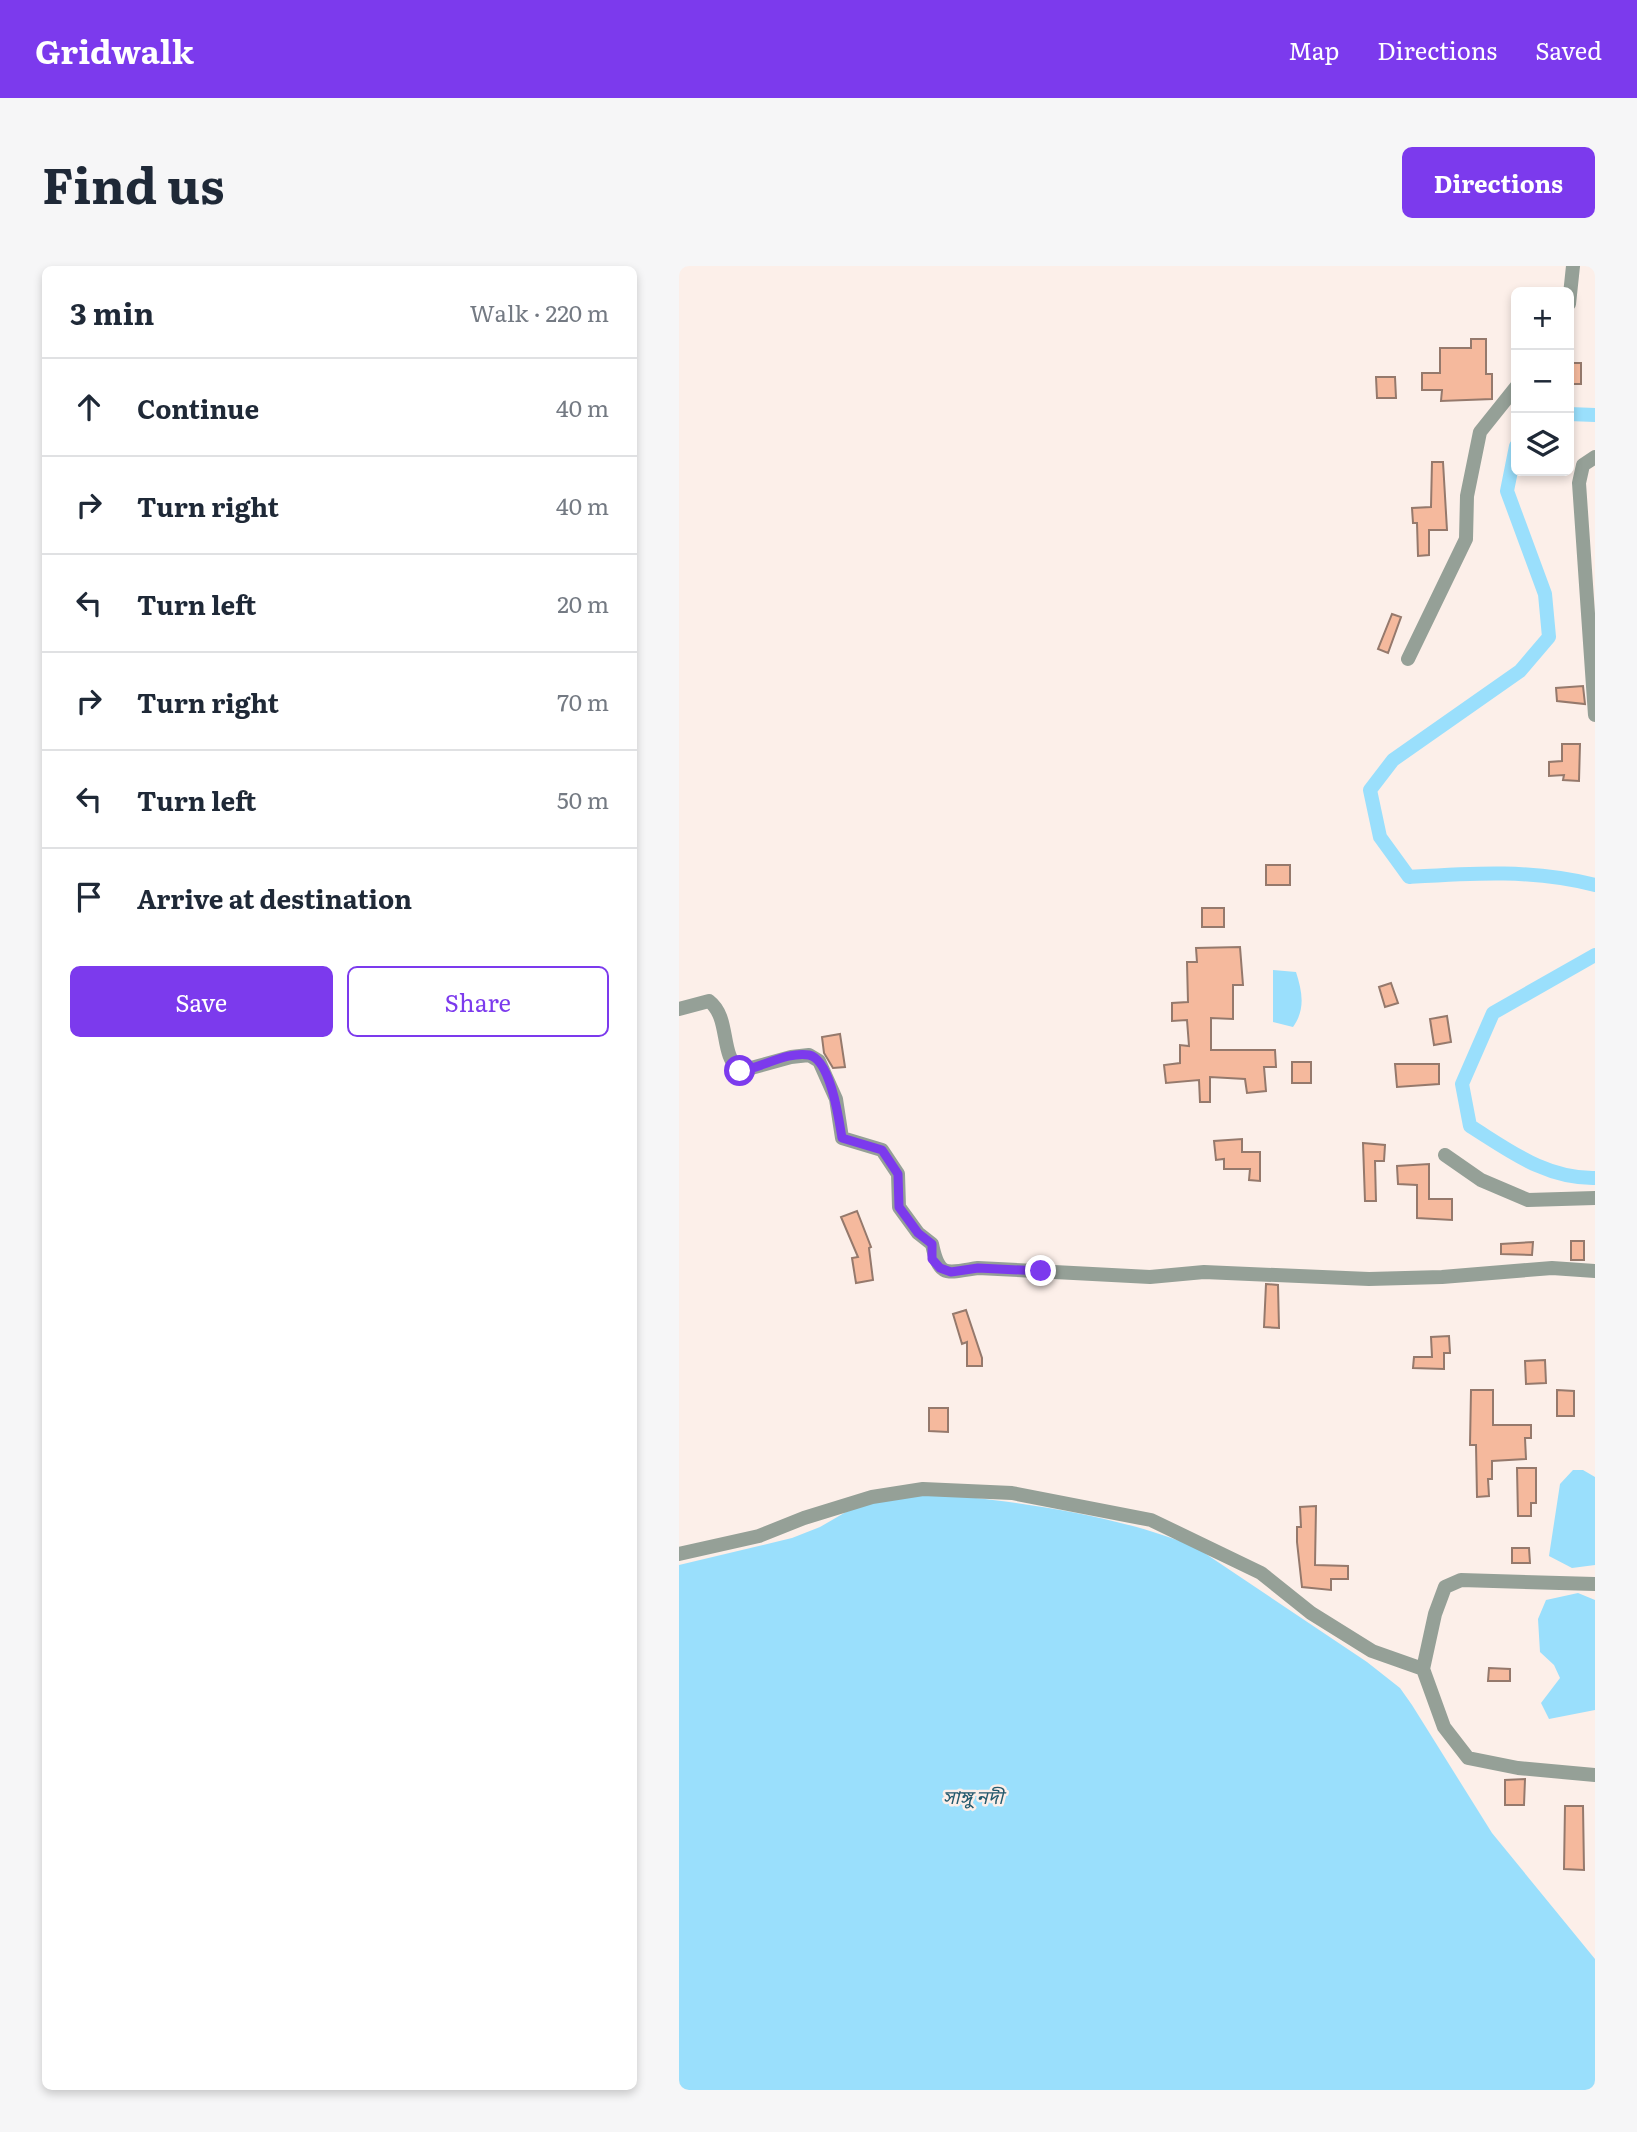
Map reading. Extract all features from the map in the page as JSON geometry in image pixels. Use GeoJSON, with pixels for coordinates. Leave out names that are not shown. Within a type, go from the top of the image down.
{"type":"FeatureCollection","features":[{"type":"Feature","properties":{"kind":"street"},"geometry":{"type":"LineString","coordinates":[[1571,287],[1573,266]]}},
{"type":"Feature","properties":{"kind":"street"},"geometry":{"type":"LineString","coordinates":[[1408,659],[1466,539],[1467,496],[1480,432],[1511,393]]}},
{"type":"Feature","properties":{"kind":"street"},"geometry":{"type":"LineString","coordinates":[[1595,457],[1583,465],[1579,483],[1595,715]]}},
{"type":"Feature","properties":{"kind":"street"},"geometry":{"type":"LineString","coordinates":[[679,1009],[709,1001],[719,1008],[732,1065],[740,1071],[791,1057],[809,1055],[820,1061],[836,1099],[842,1138],[882,1150],[898,1174],[899,1207],[918,1233],[932,1244],[932,1259],[940,1268],[951,1272],[978,1268],[1150,1277],[1204,1272],[1369,1279],[1442,1277],[1552,1268],[1595,1271]]}},
{"type":"Feature","properties":{"kind":"street"},"geometry":{"type":"LineString","coordinates":[[1445,1155],[1481,1180],[1528,1200],[1595,1198]]}},
{"type":"Feature","properties":{"kind":"street"},"geometry":{"type":"LineString","coordinates":[[679,1554],[759,1536],[804,1518],[872,1497],[923,1489],[1012,1493],[1151,1520],[1261,1573],[1311,1613],[1372,1651],[1423,1670]]}},
{"type":"Feature","properties":{"kind":"street"},"geometry":{"type":"LineString","coordinates":[[1595,1584],[1461,1580],[1445,1587],[1434,1614],[1423,1670],[1444,1727],[1468,1758],[1518,1768],[1595,1775]]}},
{"type":"Feature","properties":{"kind":"water"},"geometry":{"type":"Polygon","coordinates":[[[1273,970],[1296,972],[1302,1000],[1300,1013],[1293,1027],[1273,1022],[1273,970]]]}},
{"type":"Feature","properties":{"kind":"water"},"geometry":{"type":"Polygon","coordinates":[[[1573,1470],[1583,1470],[1595,1477],[1595,1565],[1572,1568],[1549,1556],[1560,1484],[1573,1470]]]}},
{"type":"Feature","properties":{"kind":"water","name":"সাঙ্গু নদী"},"geometry":{"type":"Polygon","coordinates":[[[924,1494],[1026,1504],[1100,1518],[1197,1548],[1367,1662],[1400,1688],[1492,1833],[1595,1959],[1595,2090],[679,2090],[679,1565],[792,1538],[820,1527],[858,1505],[924,1494]]]}},
{"type":"Feature","properties":{"kind":"water"},"geometry":{"type":"Polygon","coordinates":[[[1578,1593],[1595,1600],[1595,1710],[1549,1719],[1541,1703],[1560,1678],[1554,1665],[1540,1652],[1538,1619],[1546,1600],[1578,1593]]]}},
{"type":"Feature","properties":{"kind":"building"},"geometry":{"type":"Polygon","coordinates":[[[1471,339],[1486,339],[1486,374],[1492,374],[1492,399],[1441,401],[1442,390],[1422,390],[1422,373],[1440,373],[1440,348],[1471,348],[1471,339]]]}},
{"type":"Feature","properties":{"kind":"building"},"geometry":{"type":"Polygon","coordinates":[[[1574,363],[1581,363],[1581,384],[1574,384],[1574,363]]]}},
{"type":"Feature","properties":{"kind":"building"},"geometry":{"type":"Polygon","coordinates":[[[1376,377],[1395,377],[1396,398],[1377,398],[1376,377]]]}},
{"type":"Feature","properties":{"kind":"building"},"geometry":{"type":"Polygon","coordinates":[[[1432,462],[1443,462],[1447,530],[1429,530],[1429,555],[1418,556],[1417,523],[1413,523],[1412,508],[1431,507],[1432,462]]]}},
{"type":"Feature","properties":{"kind":"building"},"geometry":{"type":"Polygon","coordinates":[[[1392,614],[1401,617],[1388,653],[1378,649],[1392,614]]]}},
{"type":"Feature","properties":{"kind":"building"},"geometry":{"type":"Polygon","coordinates":[[[1583,686],[1585,704],[1557,701],[1556,688],[1583,686]]]}},
{"type":"Feature","properties":{"kind":"building"},"geometry":{"type":"Polygon","coordinates":[[[1562,744],[1580,744],[1579,781],[1563,780],[1564,775],[1549,776],[1549,762],[1562,761],[1562,744]]]}},
{"type":"Feature","properties":{"kind":"building"},"geometry":{"type":"Polygon","coordinates":[[[1266,865],[1290,865],[1290,885],[1266,885],[1266,865]]]}},
{"type":"Feature","properties":{"kind":"building"},"geometry":{"type":"Polygon","coordinates":[[[1202,908],[1224,908],[1224,927],[1202,927],[1202,908]]]}},
{"type":"Feature","properties":{"kind":"building"},"geometry":{"type":"Polygon","coordinates":[[[1240,947],[1243,985],[1233,985],[1233,1019],[1211,1018],[1211,1050],[1275,1050],[1276,1067],[1264,1067],[1266,1091],[1247,1093],[1245,1079],[1210,1077],[1210,1102],[1200,1102],[1199,1080],[1166,1083],[1164,1065],[1180,1063],[1180,1045],[1189,1046],[1187,1020],[1172,1021],[1172,1003],[1188,1002],[1187,962],[1197,962],[1196,948],[1240,947]]]}},
{"type":"Feature","properties":{"kind":"building"},"geometry":{"type":"Polygon","coordinates":[[[1391,983],[1398,1003],[1385,1007],[1379,987],[1391,983]]]}},
{"type":"Feature","properties":{"kind":"building"},"geometry":{"type":"Polygon","coordinates":[[[1447,1016],[1451,1042],[1434,1045],[1430,1019],[1447,1016]]]}},
{"type":"Feature","properties":{"kind":"building"},"geometry":{"type":"Polygon","coordinates":[[[840,1034],[845,1067],[833,1068],[824,1053],[822,1037],[840,1034]]]}},
{"type":"Feature","properties":{"kind":"building"},"geometry":{"type":"Polygon","coordinates":[[[1292,1062],[1311,1062],[1311,1083],[1292,1083],[1292,1062]]]}},
{"type":"Feature","properties":{"kind":"building"},"geometry":{"type":"Polygon","coordinates":[[[1395,1064],[1439,1064],[1439,1084],[1397,1087],[1395,1064]]]}},
{"type":"Feature","properties":{"kind":"building"},"geometry":{"type":"Polygon","coordinates":[[[1242,1139],[1242,1152],[1260,1152],[1260,1181],[1249,1180],[1250,1169],[1224,1169],[1224,1159],[1216,1160],[1214,1141],[1242,1139]]]}},
{"type":"Feature","properties":{"kind":"building"},"geometry":{"type":"Polygon","coordinates":[[[1363,1143],[1385,1145],[1384,1161],[1375,1161],[1376,1201],[1365,1201],[1363,1143]]]}},
{"type":"Feature","properties":{"kind":"building"},"geometry":{"type":"Polygon","coordinates":[[[1429,1164],[1429,1199],[1452,1199],[1452,1220],[1417,1218],[1417,1185],[1398,1184],[1397,1166],[1429,1164]]]}},
{"type":"Feature","properties":{"kind":"building"},"geometry":{"type":"Polygon","coordinates":[[[857,1211],[871,1247],[873,1280],[856,1283],[852,1258],[858,1257],[841,1217],[857,1211]]]}},
{"type":"Feature","properties":{"kind":"building"},"geometry":{"type":"Polygon","coordinates":[[[1571,1241],[1584,1241],[1584,1260],[1571,1260],[1571,1241]]]}},
{"type":"Feature","properties":{"kind":"building"},"geometry":{"type":"Polygon","coordinates":[[[1533,1242],[1532,1255],[1501,1254],[1501,1244],[1533,1242]]]}},
{"type":"Feature","properties":{"kind":"building"},"geometry":{"type":"Polygon","coordinates":[[[1266,1284],[1278,1285],[1279,1328],[1264,1327],[1266,1284]]]}},
{"type":"Feature","properties":{"kind":"building"},"geometry":{"type":"Polygon","coordinates":[[[966,1310],[982,1358],[982,1366],[967,1366],[967,1342],[962,1344],[953,1314],[966,1310]]]}},
{"type":"Feature","properties":{"kind":"building"},"geometry":{"type":"Polygon","coordinates":[[[1449,1336],[1450,1353],[1444,1353],[1444,1369],[1413,1368],[1414,1357],[1432,1357],[1431,1337],[1449,1336]]]}},
{"type":"Feature","properties":{"kind":"building"},"geometry":{"type":"Polygon","coordinates":[[[1545,1360],[1546,1383],[1526,1384],[1525,1361],[1545,1360]]]}},
{"type":"Feature","properties":{"kind":"building"},"geometry":{"type":"Polygon","coordinates":[[[1471,1390],[1493,1390],[1493,1425],[1531,1425],[1531,1438],[1525,1438],[1526,1459],[1492,1461],[1492,1479],[1488,1479],[1489,1496],[1477,1497],[1476,1445],[1470,1445],[1471,1390]]]}},
{"type":"Feature","properties":{"kind":"building"},"geometry":{"type":"Polygon","coordinates":[[[1557,1390],[1574,1391],[1574,1416],[1557,1416],[1557,1390]]]}},
{"type":"Feature","properties":{"kind":"building"},"geometry":{"type":"Polygon","coordinates":[[[929,1408],[948,1408],[948,1432],[929,1431],[929,1408]]]}},
{"type":"Feature","properties":{"kind":"building"},"geometry":{"type":"Polygon","coordinates":[[[1517,1468],[1536,1468],[1536,1503],[1531,1503],[1531,1516],[1518,1516],[1517,1468]]]}},
{"type":"Feature","properties":{"kind":"building"},"geometry":{"type":"Polygon","coordinates":[[[1316,1506],[1315,1565],[1348,1566],[1348,1579],[1331,1579],[1331,1590],[1302,1587],[1297,1542],[1297,1527],[1301,1527],[1300,1507],[1316,1506]]]}},
{"type":"Feature","properties":{"kind":"building"},"geometry":{"type":"Polygon","coordinates":[[[1512,1548],[1529,1548],[1530,1563],[1512,1563],[1512,1548]]]}},
{"type":"Feature","properties":{"kind":"building"},"geometry":{"type":"Polygon","coordinates":[[[1489,1668],[1510,1669],[1510,1681],[1488,1681],[1489,1668]]]}},
{"type":"Feature","properties":{"kind":"building"},"geometry":{"type":"Polygon","coordinates":[[[1525,1779],[1524,1805],[1505,1805],[1505,1780],[1525,1779]]]}},
{"type":"Feature","properties":{"kind":"building"},"geometry":{"type":"Polygon","coordinates":[[[1565,1806],[1583,1806],[1584,1870],[1564,1869],[1565,1806]]]}},
{"type":"Feature","properties":{"kind":"waterway"},"geometry":{"type":"LineString","coordinates":[[1574,414],[1595,415]]}},
{"type":"Feature","properties":{"kind":"waterway"},"geometry":{"type":"LineString","coordinates":[[1511,471],[1507,491],[1545,594],[1549,637],[1520,671],[1393,760],[1370,790],[1380,837],[1409,877],[1526,874],[1595,885]]}},
{"type":"Feature","properties":{"kind":"waterway"},"geometry":{"type":"LineString","coordinates":[[1595,955],[1493,1013],[1462,1084],[1470,1126],[1514,1154],[1544,1169],[1560,1174],[1595,1178]]}},
{"type":"Feature","properties":{"kind":"route"},"geometry":{"type":"LineString","coordinates":[[740,1071],[752,1070],[791,1057],[809,1055],[820,1061],[836,1099],[842,1138],[856,1145],[882,1150],[898,1174],[899,1207],[918,1233],[932,1244],[932,1259],[940,1268],[951,1272],[978,1268],[1041,1271]]}}]}
